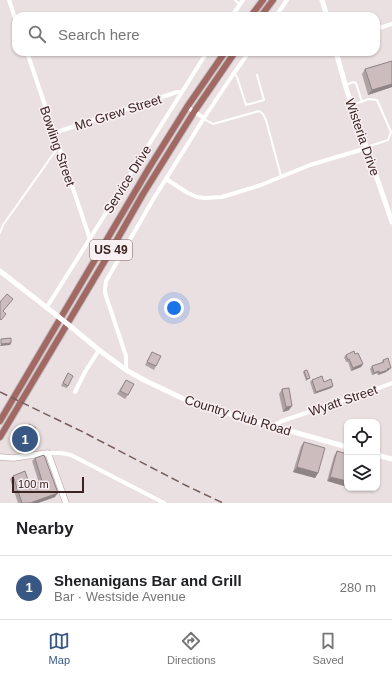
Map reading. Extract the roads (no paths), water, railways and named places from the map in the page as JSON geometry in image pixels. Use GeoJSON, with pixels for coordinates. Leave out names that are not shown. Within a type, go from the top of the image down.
{"type":"FeatureCollection","features":[{"type":"Feature","properties":{"kind":"main road"},"geometry":{"type":"LineString","coordinates":[[254,12],[263,0]]}},
{"type":"Feature","properties":{"kind":"main road"},"geometry":{"type":"LineString","coordinates":[[264,12],[273,0]]}},
{"type":"Feature","properties":{"kind":"main road","name":"US 49"},"geometry":{"type":"LineString","coordinates":[[0,420],[149,168],[187,107],[222,56]]}},
{"type":"Feature","properties":{"kind":"main road","name":"US 49"},"geometry":{"type":"LineString","coordinates":[[0,437],[143,194],[194,112],[232,56]]}},
{"type":"Feature","properties":{"kind":"main road"},"geometry":{"type":"LineString","coordinates":[[1,457],[13,458],[48,453],[66,503]]}},
{"type":"Feature","properties":{"kind":"street"},"geometry":{"type":"LineString","coordinates":[[9,0],[13,12]]}},
{"type":"Feature","properties":{"kind":"street"},"geometry":{"type":"LineString","coordinates":[[235,12],[244,0]]}},
{"type":"Feature","properties":{"kind":"street"},"geometry":{"type":"LineString","coordinates":[[279,12],[287,0]]}},
{"type":"Feature","properties":{"kind":"street"},"geometry":{"type":"LineString","coordinates":[[322,0],[326,12]]}},
{"type":"Feature","properties":{"kind":"street"},"geometry":{"type":"LineString","coordinates":[[380,28],[392,24]]}},
{"type":"Feature","properties":{"kind":"street","name":"Bowling Street"},"geometry":{"type":"LineString","coordinates":[[27,56],[90,239]]}},
{"type":"Feature","properties":{"kind":"street","name":"Service Drive"},"geometry":{"type":"LineString","coordinates":[[47,307],[204,56]]}},
{"type":"Feature","properties":{"kind":"street"},"geometry":{"type":"LineString","coordinates":[[126,370],[126,356],[105,293],[105,285],[108,277],[146,211],[204,118],[246,56]]}},
{"type":"Feature","properties":{"kind":"street","name":"Wisteria Drive"},"geometry":{"type":"LineString","coordinates":[[337,56],[345,85],[392,222]]}},
{"type":"Feature","properties":{"kind":"street","name":"Mc Grew Street"},"geometry":{"type":"LineString","coordinates":[[54,133],[177,92],[181,92]]}},
{"type":"Feature","properties":{"kind":"street"},"geometry":{"type":"LineString","coordinates":[[187,107],[204,118]]}},
{"type":"Feature","properties":{"kind":"street"},"geometry":{"type":"LineString","coordinates":[[166,179],[188,193],[205,198],[214,198],[233,194],[282,177],[310,165],[367,147]]}},
{"type":"Feature","properties":{"kind":"street","name":"Country Club Road"},"geometry":{"type":"LineString","coordinates":[[0,271],[99,350],[126,370],[146,381],[186,400],[222,412],[344,446]]}},
{"type":"Feature","properties":{"kind":"street"},"geometry":{"type":"LineString","coordinates":[[75,392],[85,372],[99,350]]}},
{"type":"Feature","properties":{"kind":"street","name":"Wyatt Street"},"geometry":{"type":"LineString","coordinates":[[272,426],[282,421],[392,383]]}},
{"type":"Feature","properties":{"kind":"street"},"geometry":{"type":"LineString","coordinates":[[48,453],[71,455],[164,503]]}},
{"type":"Feature","properties":{"kind":"street"},"geometry":{"type":"LineString","coordinates":[[380,456],[392,459]]}},
{"type":"Feature","properties":{"kind":"lane"},"geometry":{"type":"LineString","coordinates":[[235,0],[240,5]]}},
{"type":"Feature","properties":{"kind":"lane"},"geometry":{"type":"LineString","coordinates":[[234,73],[237,77],[246,105],[264,100],[257,75]]}},
{"type":"Feature","properties":{"kind":"lane"},"geometry":{"type":"LineString","coordinates":[[345,85],[353,82],[356,83],[362,102]]}},
{"type":"Feature","properties":{"kind":"lane"},"geometry":{"type":"LineString","coordinates":[[352,105],[369,100],[377,100],[391,132],[388,140],[367,147]]}},
{"type":"Feature","properties":{"kind":"lane"},"geometry":{"type":"LineString","coordinates":[[204,118],[213,124],[259,111],[263,114],[282,177]]}},
{"type":"Feature","properties":{"kind":"lane"},"geometry":{"type":"LineString","coordinates":[[0,233],[3,225],[59,146]]}},
{"type":"Feature","properties":{"kind":"railway"},"geometry":{"type":"LineString","coordinates":[[0,392],[223,503]]}},
{"type":"Feature","properties":{"kind":"place","name":"Shenanigans Bar and Grill"},"geometry":{"type":"Point","coordinates":[25,439]}}]}
